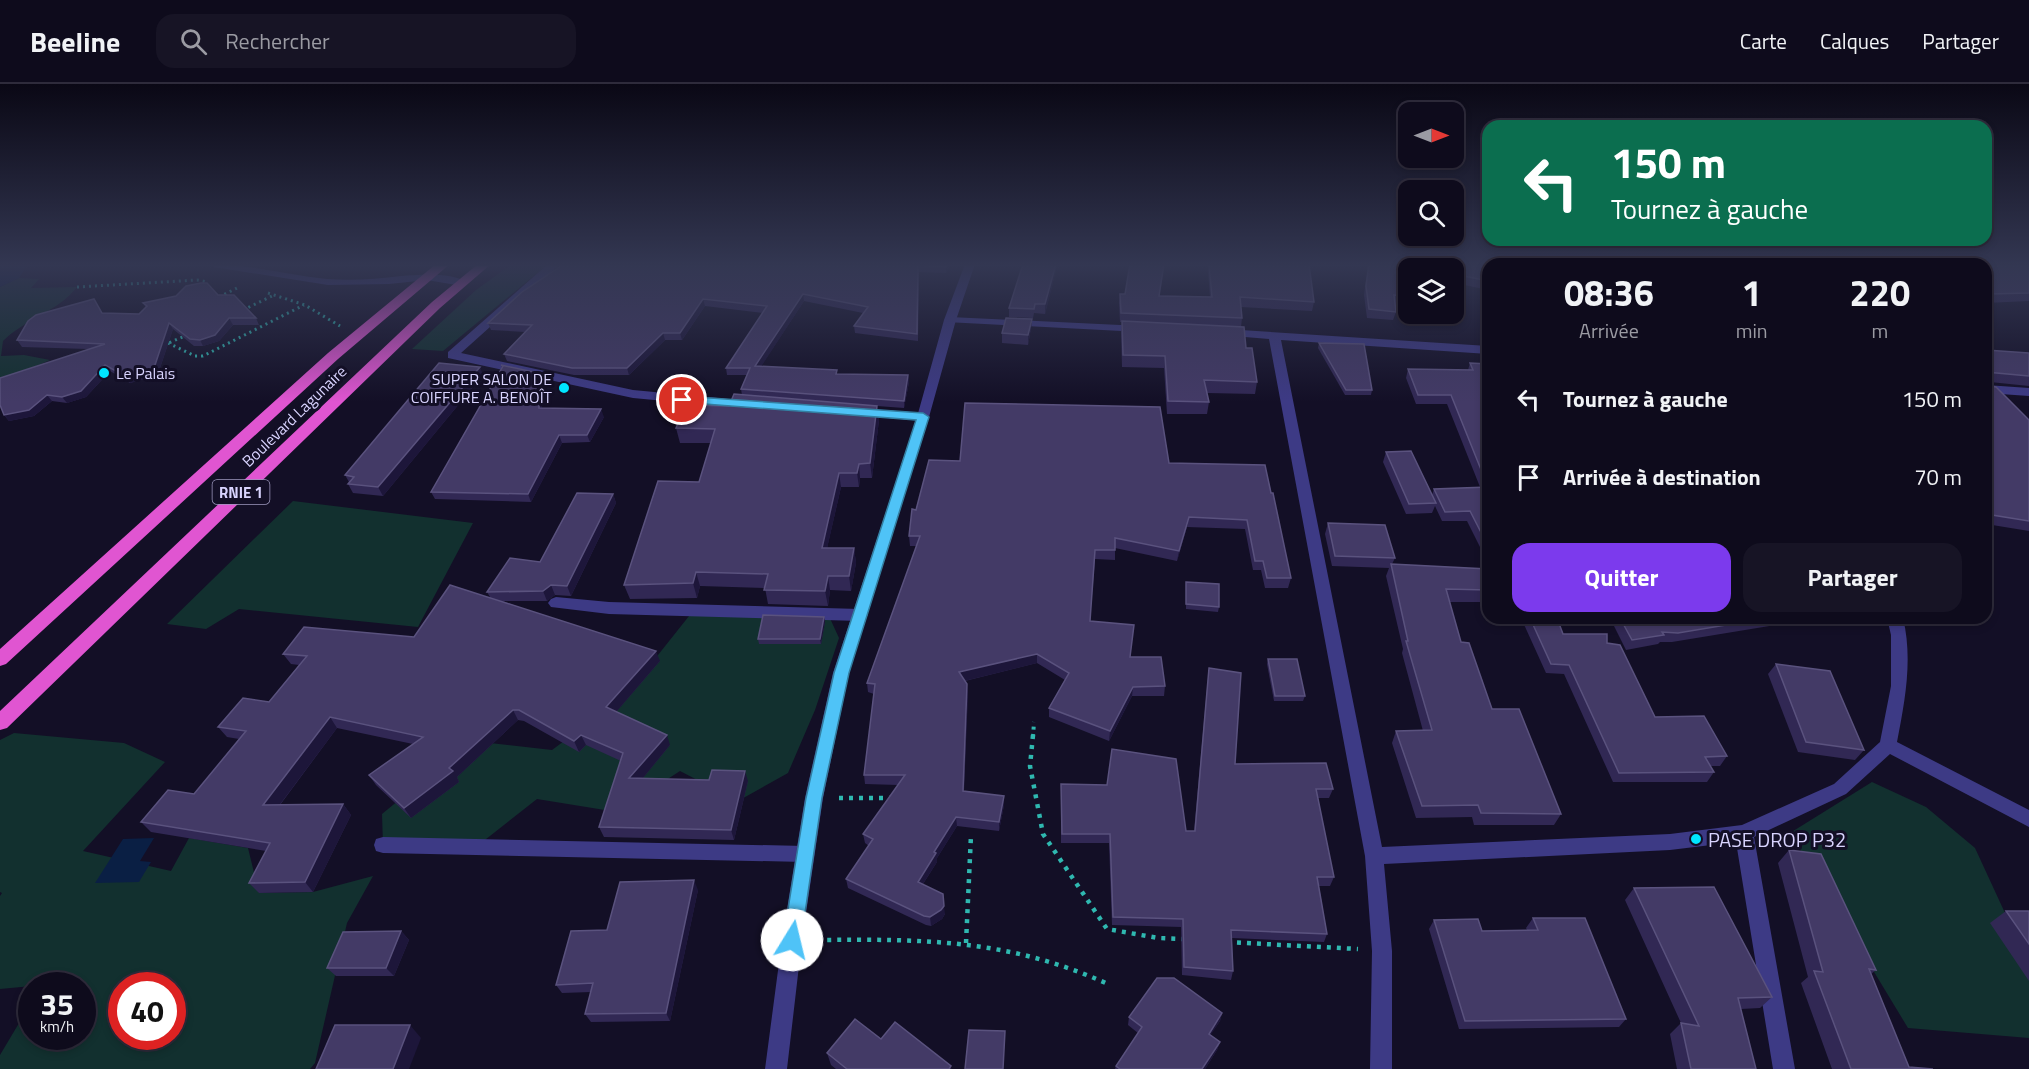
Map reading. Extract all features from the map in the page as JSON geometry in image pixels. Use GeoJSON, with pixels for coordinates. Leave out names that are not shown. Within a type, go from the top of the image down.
{"type":"FeatureCollection","features":[{"type":"Feature","properties":{"kind":"highway","name":"Boulevard Lagunaire"},"geometry":{"type":"LineString","coordinates":[[0,659],[333,356],[388,310]]}},
{"type":"Feature","properties":{"kind":"highway","name":"Boulevard Lagunaire"},"geometry":{"type":"LineString","coordinates":[[0,723],[434,310]]}},
{"type":"Feature","properties":{"kind":"street"},"geometry":{"type":"LineString","coordinates":[[503,310],[452,355],[633,394],[763,405]]}},
{"type":"Feature","properties":{"kind":"street"},"geometry":{"type":"LineString","coordinates":[[776,1069],[792,940],[814,798],[842,673],[923,417],[954,310]]}},
{"type":"Feature","properties":{"kind":"street"},"geometry":{"type":"LineString","coordinates":[[950,320],[1158,330]]}},
{"type":"Feature","properties":{"kind":"street"},"geometry":{"type":"LineString","coordinates":[[1216,332],[1482,350]]}},
{"type":"Feature","properties":{"kind":"street"},"geometry":{"type":"LineString","coordinates":[[1274,335],[1374,856],[1382,951],[1381,1069]]}},
{"type":"Feature","properties":{"kind":"street"},"geometry":{"type":"LineString","coordinates":[[1992,389],[2029,392]]}},
{"type":"Feature","properties":{"kind":"street"},"geometry":{"type":"LineString","coordinates":[[843,411],[923,417]]}},
{"type":"Feature","properties":{"kind":"street"},"geometry":{"type":"LineString","coordinates":[[556,603],[619,608],[860,615]]}},
{"type":"Feature","properties":{"kind":"street"},"geometry":{"type":"LineString","coordinates":[[1374,856],[1670,842],[1744,833],[1840,789],[1888,745],[1899,686],[1899,635],[1896,624]]}},
{"type":"Feature","properties":{"kind":"street"},"geometry":{"type":"LineString","coordinates":[[1888,745],[2029,819]]}},
{"type":"Feature","properties":{"kind":"street"},"geometry":{"type":"LineString","coordinates":[[1744,833],[1784,1069]]}},
{"type":"Feature","properties":{"kind":"street"},"geometry":{"type":"LineString","coordinates":[[383,845],[805,854]]}},
{"type":"Feature","properties":{"kind":"path"},"geometry":{"type":"LineString","coordinates":[[161,338],[168,344],[195,356],[203,356],[295,310]]}},
{"type":"Feature","properties":{"kind":"path"},"geometry":{"type":"LineString","coordinates":[[313,310],[344,328]]}},
{"type":"Feature","properties":{"kind":"path"},"geometry":{"type":"LineString","coordinates":[[157,348],[190,334]]}},
{"type":"Feature","properties":{"kind":"path"},"geometry":{"type":"LineString","coordinates":[[1034,722],[1030,766],[1043,834],[1107,929],[1158,938],[1194,940]]}},
{"type":"Feature","properties":{"kind":"path"},"geometry":{"type":"LineString","coordinates":[[814,798],[902,798]]}},
{"type":"Feature","properties":{"kind":"path"},"geometry":{"type":"LineString","coordinates":[[966,943],[970,835]]}},
{"type":"Feature","properties":{"kind":"path"},"geometry":{"type":"LineString","coordinates":[[792,940],[908,939],[966,943],[1031,955],[1087,972],[1108,984]]}},
{"type":"Feature","properties":{"kind":"path"},"geometry":{"type":"LineString","coordinates":[[1217,941],[1382,951]]}},
{"type":"Feature","properties":{"kind":"green space"},"geometry":{"type":"Polygon","coordinates":[[[0,310],[49,310],[3,341],[1,356],[24,355],[50,360],[0,382],[0,310]]]}},
{"type":"Feature","properties":{"kind":"green space"},"geometry":{"type":"Polygon","coordinates":[[[454,310],[493,310],[443,351],[412,349],[454,310]]]}},
{"type":"Feature","properties":{"kind":"green space"},"geometry":{"type":"Polygon","coordinates":[[[293,501],[473,523],[418,627],[239,609],[206,629],[167,624],[293,501]]]}},
{"type":"Feature","properties":{"kind":"green space"},"geometry":{"type":"Polygon","coordinates":[[[693,611],[828,614],[839,638],[815,710],[788,773],[738,801],[680,771],[617,812],[537,799],[476,847],[383,845],[382,814],[450,758],[490,743],[552,750],[603,712],[658,655],[693,611]]]}},
{"type":"Feature","properties":{"kind":"green space"},"geometry":{"type":"Polygon","coordinates":[[[14,733],[124,743],[165,762],[83,851],[171,871],[189,838],[248,848],[259,893],[313,892],[373,876],[347,923],[315,1063],[310,1069],[0,1069],[0,1055],[18,1025],[18,1050],[96,1050],[96,972],[18,972],[18,987],[0,989],[0,896],[2,893],[0,892],[0,740],[14,733]]]}},
{"type":"Feature","properties":{"kind":"green space"},"geometry":{"type":"Polygon","coordinates":[[[1872,782],[1926,807],[1975,848],[2029,965],[2029,1038],[1908,1028],[1790,833],[1872,782]]]}},
{"type":"Feature","properties":{"kind":"water"},"geometry":{"type":"Polygon","coordinates":[[[154,838],[140,861],[151,862],[139,882],[95,883],[123,839],[154,838]]]}},
{"type":"Feature","properties":{"kind":"building"},"geometry":{"type":"Polygon","coordinates":[[[54,310],[100,310],[102,313],[139,314],[143,310],[248,310],[256,318],[229,318],[215,335],[200,340],[190,339],[169,323],[155,365],[148,371],[125,376],[105,365],[81,391],[62,397],[47,395],[29,410],[4,415],[0,405],[0,378],[105,344],[17,340],[28,321],[36,315],[54,310]]]}},
{"type":"Feature","properties":{"kind":"building"},"geometry":{"type":"Polygon","coordinates":[[[502,310],[696,310],[680,333],[663,333],[627,368],[572,368],[504,354],[532,325],[488,323],[502,310]]]}},
{"type":"Feature","properties":{"kind":"building"},"geometry":{"type":"Polygon","coordinates":[[[764,310],[792,310],[755,366],[837,370],[836,374],[908,375],[904,401],[741,389],[750,368],[726,368],[764,310]]]}},
{"type":"Feature","properties":{"kind":"building"},"geometry":{"type":"Polygon","coordinates":[[[866,310],[917,310],[917,334],[854,326],[866,310]]]}},
{"type":"Feature","properties":{"kind":"building"},"geometry":{"type":"Polygon","coordinates":[[[1121,310],[1241,310],[1242,318],[1121,313],[1121,310]]]}},
{"type":"Feature","properties":{"kind":"building"},"geometry":{"type":"Polygon","coordinates":[[[1006,318],[1032,319],[1028,335],[1002,333],[1006,318]]]}},
{"type":"Feature","properties":{"kind":"building"},"geometry":{"type":"Polygon","coordinates":[[[1122,321],[1244,327],[1246,348],[1252,348],[1257,382],[1204,380],[1209,402],[1168,401],[1165,356],[1123,355],[1122,321]]]}},
{"type":"Feature","properties":{"kind":"building"},"geometry":{"type":"Polygon","coordinates":[[[1319,343],[1364,344],[1372,390],[1346,390],[1319,343]]]}},
{"type":"Feature","properties":{"kind":"building"},"geometry":{"type":"Polygon","coordinates":[[[1992,350],[2029,353],[2029,376],[1992,373],[1992,350]]]}},
{"type":"Feature","properties":{"kind":"building"},"geometry":{"type":"Polygon","coordinates":[[[439,363],[480,367],[378,487],[348,484],[354,477],[345,475],[439,363]]]}},
{"type":"Feature","properties":{"kind":"building"},"geometry":{"type":"Polygon","coordinates":[[[1470,363],[1482,364],[1482,472],[1451,395],[1418,395],[1408,369],[1473,370],[1470,363]]]}},
{"type":"Feature","properties":{"kind":"building"},"geometry":{"type":"Polygon","coordinates":[[[501,365],[539,373],[539,408],[601,409],[587,435],[559,435],[528,494],[431,492],[503,366],[501,365]]]}},
{"type":"Feature","properties":{"kind":"building"},"geometry":{"type":"Polygon","coordinates":[[[1992,386],[1996,387],[2029,420],[2029,521],[1992,515],[1992,386]]]}},
{"type":"Feature","properties":{"kind":"building"},"geometry":{"type":"Polygon","coordinates":[[[734,394],[877,406],[870,463],[859,464],[857,473],[839,473],[822,548],[854,548],[849,576],[828,576],[825,591],[764,590],[768,574],[696,572],[693,583],[624,585],[658,481],[699,482],[715,429],[676,428],[686,405],[729,406],[734,394]]]}},
{"type":"Feature","properties":{"kind":"building"},"geometry":{"type":"Polygon","coordinates":[[[965,403],[1160,407],[1169,463],[1265,465],[1291,578],[1267,578],[1263,561],[1255,561],[1247,520],[1189,517],[1179,551],[1115,538],[1115,550],[1095,550],[1090,621],[1134,625],[1130,657],[1161,657],[1165,686],[1133,687],[1110,731],[1049,708],[1069,673],[1037,654],[959,672],[967,684],[963,791],[1004,796],[999,822],[956,817],[934,852],[936,853],[918,882],[943,894],[944,906],[930,917],[846,879],[873,839],[863,834],[905,775],[864,775],[875,684],[867,683],[920,536],[909,536],[912,509],[916,510],[929,460],[960,461],[965,403]]]}},
{"type":"Feature","properties":{"kind":"building"},"geometry":{"type":"Polygon","coordinates":[[[1411,451],[1436,503],[1409,504],[1386,452],[1411,451]]]}},
{"type":"Feature","properties":{"kind":"building"},"geometry":{"type":"Polygon","coordinates":[[[1482,487],[1482,534],[1470,511],[1445,512],[1434,489],[1482,487]]]}},
{"type":"Feature","properties":{"kind":"building"},"geometry":{"type":"Polygon","coordinates":[[[577,493],[613,494],[567,586],[551,585],[543,591],[487,592],[510,558],[540,562],[577,493]]]}},
{"type":"Feature","properties":{"kind":"building"},"geometry":{"type":"Polygon","coordinates":[[[1328,523],[1385,525],[1395,558],[1335,556],[1328,523]]]}},
{"type":"Feature","properties":{"kind":"building"},"geometry":{"type":"Polygon","coordinates":[[[1391,564],[1482,569],[1482,590],[1446,589],[1461,642],[1469,643],[1492,709],[1519,709],[1561,814],[1481,813],[1478,805],[1422,806],[1396,731],[1432,730],[1406,641],[1408,641],[1391,564]]]}},
{"type":"Feature","properties":{"kind":"building"},"geometry":{"type":"Polygon","coordinates":[[[1186,582],[1219,584],[1219,607],[1186,604],[1186,582]]]}},
{"type":"Feature","properties":{"kind":"building"},"geometry":{"type":"Polygon","coordinates":[[[450,585],[656,651],[606,707],[667,735],[629,778],[709,780],[712,770],[745,771],[731,830],[599,827],[623,753],[581,735],[574,741],[519,710],[513,710],[449,768],[453,771],[404,808],[369,775],[423,737],[330,717],[263,805],[343,804],[305,882],[249,883],[270,843],[141,822],[168,790],[194,794],[246,731],[218,727],[243,698],[269,702],[307,656],[283,654],[304,627],[414,637],[450,585]]]}},
{"type":"Feature","properties":{"kind":"building"},"geometry":{"type":"Polygon","coordinates":[[[763,615],[824,617],[820,639],[758,639],[763,615]]]}},
{"type":"Feature","properties":{"kind":"building"},"geometry":{"type":"Polygon","coordinates":[[[1533,624],[1559,624],[1563,634],[1607,634],[1607,643],[1620,645],[1655,717],[1704,716],[1727,756],[1705,757],[1714,772],[1619,773],[1569,665],[1551,664],[1533,624]]]}},
{"type":"Feature","properties":{"kind":"building"},"geometry":{"type":"Polygon","coordinates":[[[1623,624],[1732,624],[1678,633],[1662,632],[1664,635],[1632,640],[1623,624]]]}},
{"type":"Feature","properties":{"kind":"building"},"geometry":{"type":"Polygon","coordinates":[[[1268,659],[1297,659],[1305,696],[1275,696],[1268,659]]]}},
{"type":"Feature","properties":{"kind":"building"},"geometry":{"type":"Polygon","coordinates":[[[1776,664],[1830,671],[1864,750],[1806,742],[1776,664]]]}},
{"type":"Feature","properties":{"kind":"building"},"geometry":{"type":"Polygon","coordinates":[[[1209,668],[1241,673],[1235,764],[1326,763],[1333,789],[1316,789],[1334,877],[1317,877],[1327,934],[1231,930],[1233,971],[1184,967],[1183,919],[1113,917],[1110,834],[1062,834],[1061,784],[1107,785],[1112,749],[1176,759],[1186,831],[1195,831],[1209,668]]]}},
{"type":"Feature","properties":{"kind":"building"},"geometry":{"type":"Polygon","coordinates":[[[1789,850],[1821,854],[1876,970],[1869,969],[1909,1067],[1933,1069],[1851,1069],[1814,971],[1823,972],[1789,850]]]}},
{"type":"Feature","properties":{"kind":"building"},"geometry":{"type":"Polygon","coordinates":[[[694,880],[666,1013],[585,1014],[593,983],[556,985],[571,931],[607,930],[620,882],[694,880]]]}},
{"type":"Feature","properties":{"kind":"building"},"geometry":{"type":"Polygon","coordinates":[[[1714,887],[1772,997],[1738,998],[1756,1069],[1691,1069],[1681,1023],[1699,1026],[1634,888],[1714,887]]]}},
{"type":"Feature","properties":{"kind":"building"},"geometry":{"type":"Polygon","coordinates":[[[2006,911],[2029,911],[2029,944],[2006,911]]]}},
{"type":"Feature","properties":{"kind":"building"},"geometry":{"type":"Polygon","coordinates":[[[1533,918],[1585,918],[1626,1019],[1465,1021],[1434,920],[1478,919],[1482,931],[1538,930],[1533,918]]]}},
{"type":"Feature","properties":{"kind":"building"},"geometry":{"type":"Polygon","coordinates":[[[401,931],[386,968],[327,968],[343,932],[401,931]]]}},
{"type":"Feature","properties":{"kind":"building"},"geometry":{"type":"Polygon","coordinates":[[[1157,978],[1174,978],[1222,1013],[1209,1034],[1220,1042],[1202,1069],[1120,1069],[1116,1066],[1142,1027],[1129,1017],[1157,978]]]}},
{"type":"Feature","properties":{"kind":"building"},"geometry":{"type":"Polygon","coordinates":[[[855,1019],[881,1039],[895,1022],[951,1066],[949,1069],[847,1069],[827,1053],[855,1019]]]}},
{"type":"Feature","properties":{"kind":"building"},"geometry":{"type":"Polygon","coordinates":[[[335,1025],[410,1025],[393,1069],[316,1069],[335,1025]]]}},
{"type":"Feature","properties":{"kind":"building"},"geometry":{"type":"Polygon","coordinates":[[[969,1030],[1005,1031],[1003,1069],[965,1069],[969,1030]]]}},
{"type":"Feature","properties":{"kind":"place","name":"Le Palais"},"geometry":{"type":"Point","coordinates":[104,373]}},
{"type":"Feature","properties":{"kind":"place","name":"SUPER SALON DE COIFFURE A. BENOÎT"},"geometry":{"type":"Point","coordinates":[564,388]}},
{"type":"Feature","properties":{"kind":"place","name":"PASE DROP P32"},"geometry":{"type":"Point","coordinates":[1696,839]}},
{"type":"Feature","properties":{"kind":"route"},"geometry":{"type":"LineString","coordinates":[[682,400],[923,417],[842,673],[814,798],[792,940]]}}]}
